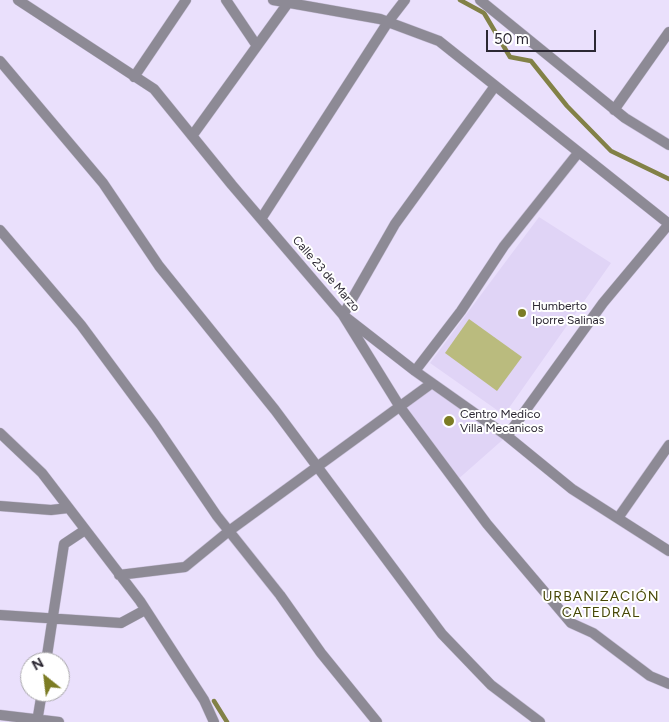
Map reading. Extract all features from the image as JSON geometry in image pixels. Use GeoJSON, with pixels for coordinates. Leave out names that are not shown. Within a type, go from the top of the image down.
{"type":"FeatureCollection","features":[{"type":"Feature","properties":{"kind":"street","name":"Calle 23 de Marzo"},"geometry":{"type":"LineString","coordinates":[[18,0],[134,78],[154,89],[342,315],[415,371],[507,436],[572,489],[669,551]]}},
{"type":"Feature","properties":{"kind":"street"},"geometry":{"type":"LineString","coordinates":[[134,78],[186,0]]}},
{"type":"Feature","properties":{"kind":"street"},"geometry":{"type":"LineString","coordinates":[[226,0],[257,46]]}},
{"type":"Feature","properties":{"kind":"street"},"geometry":{"type":"LineString","coordinates":[[273,0],[388,22],[439,41],[669,224],[603,303],[507,436]]}},
{"type":"Feature","properties":{"kind":"street"},"geometry":{"type":"LineString","coordinates":[[261,219],[388,22],[405,0]]}},
{"type":"Feature","properties":{"kind":"street"},"geometry":{"type":"LineString","coordinates":[[480,0],[614,110],[669,145]]}},
{"type":"Feature","properties":{"kind":"street"},"geometry":{"type":"LineString","coordinates":[[192,136],[288,3]]}},
{"type":"Feature","properties":{"kind":"street"},"geometry":{"type":"LineString","coordinates":[[614,110],[669,32]]}},
{"type":"Feature","properties":{"kind":"street"},"geometry":{"type":"LineString","coordinates":[[0,61],[103,182],[158,266],[229,352],[318,466],[442,634],[491,686],[540,722]]}},
{"type":"Feature","properties":{"kind":"street"},"geometry":{"type":"LineString","coordinates":[[495,86],[395,224],[342,315],[400,406],[487,524],[570,623],[594,633],[650,676],[669,684]]}},
{"type":"Feature","properties":{"kind":"street"},"geometry":{"type":"LineString","coordinates":[[415,371],[460,311],[504,246],[578,152]]}},
{"type":"Feature","properties":{"kind":"street"},"geometry":{"type":"LineString","coordinates":[[0,230],[81,325],[229,531],[280,595],[321,653],[377,722]]}},
{"type":"Feature","properties":{"kind":"street"},"geometry":{"type":"LineString","coordinates":[[120,575],[185,567],[229,531],[432,383]]}},
{"type":"Feature","properties":{"kind":"street"},"geometry":{"type":"LineString","coordinates":[[0,433],[42,473],[120,575],[204,700],[214,722]]}},
{"type":"Feature","properties":{"kind":"street"},"geometry":{"type":"LineString","coordinates":[[618,518],[669,445]]}},
{"type":"Feature","properties":{"kind":"street"},"geometry":{"type":"LineString","coordinates":[[0,506],[51,510],[68,508]]}},
{"type":"Feature","properties":{"kind":"street"},"geometry":{"type":"LineString","coordinates":[[48,652],[64,544],[85,530]]}},
{"type":"Feature","properties":{"kind":"street"},"geometry":{"type":"LineString","coordinates":[[0,615],[121,623],[145,610]]}},
{"type":"Feature","properties":{"kind":"street"},"geometry":{"type":"LineString","coordinates":[[38,721],[41,702]]}},
{"type":"Feature","properties":{"kind":"street"},"geometry":{"type":"LineString","coordinates":[[0,716],[59,722]]}},
{"type":"Feature","properties":{"kind":"shaded area","name":"Humberto Iporre Salinas"},"geometry":{"type":"Polygon","coordinates":[[[539,217],[611,263],[504,415],[430,363],[539,217]]]}},
{"type":"Feature","properties":{"kind":"shaded area","name":"Centro Medico Villa Mecanicos"},"geometry":{"type":"Polygon","coordinates":[[[432,383],[507,436],[456,481],[400,407],[432,383]]]}},
{"type":"Feature","properties":{"kind":"green space"},"geometry":{"type":"Polygon","coordinates":[[[469,319],[522,357],[497,391],[445,353],[469,319]]]}},
{"type":"Feature","properties":{"kind":"waterway"},"geometry":{"type":"LineString","coordinates":[[460,0],[484,13],[510,57],[531,61],[567,106],[611,151],[669,179]]}},
{"type":"Feature","properties":{"kind":"waterway"},"geometry":{"type":"LineString","coordinates":[[214,701],[227,722]]}},
{"type":"Feature","properties":{"kind":"place","name":"Humberto Iporre Salinas"},"geometry":{"type":"Point","coordinates":[522,313]}},
{"type":"Feature","properties":{"kind":"place","name":"Centro Medico Villa Mecanicos"},"geometry":{"type":"Point","coordinates":[449,421]}},
{"type":"Feature","properties":{"kind":"district","name":"URBANIZACIÓN CATEDRAL"},"geometry":{"type":"Point","coordinates":[601,606]}}]}
